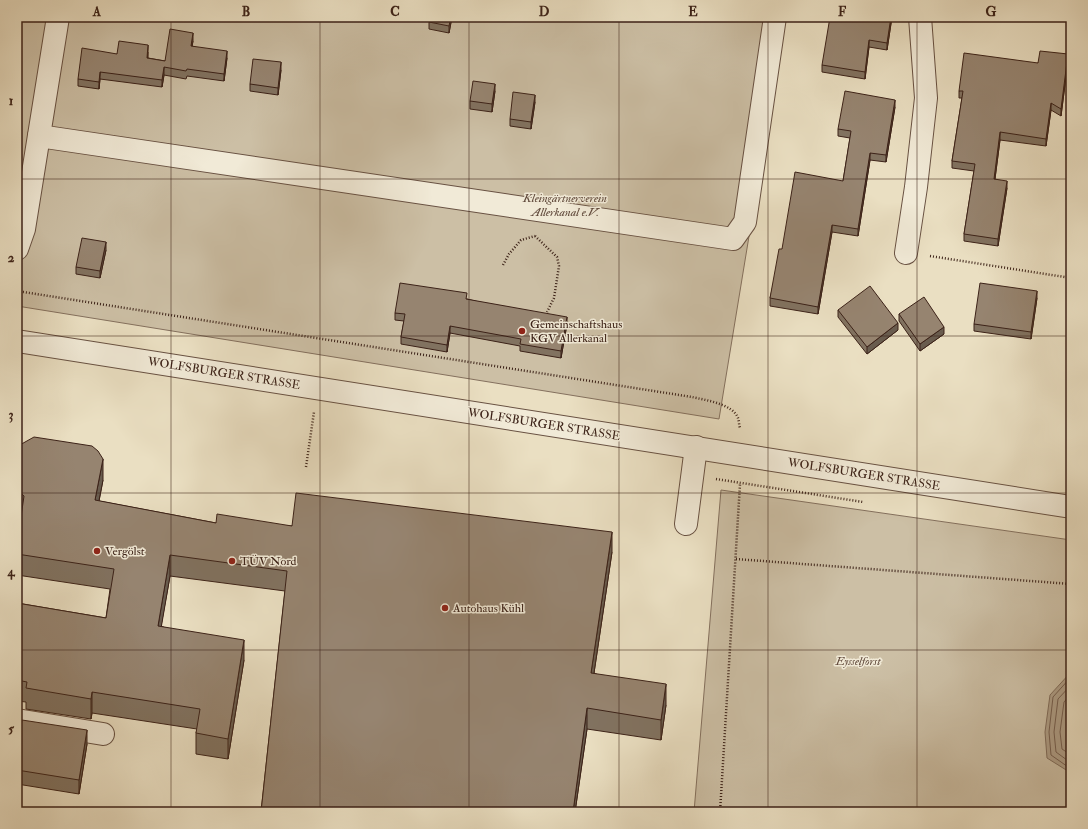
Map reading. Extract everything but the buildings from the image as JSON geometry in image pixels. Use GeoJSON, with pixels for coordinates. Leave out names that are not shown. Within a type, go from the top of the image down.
{"type":"FeatureCollection","features":[{"type":"Feature","properties":{"kind":"street"},"geometry":{"type":"LineString","coordinates":[[17,249],[24,229],[58,17]]}},
{"type":"Feature","properties":{"kind":"street"},"geometry":{"type":"LineString","coordinates":[[39,136],[733,239],[745,222],[775,17]]}},
{"type":"Feature","properties":{"kind":"street"},"geometry":{"type":"LineString","coordinates":[[906,253],[916,187],[926,98],[920,17]]}},
{"type":"Feature","properties":{"kind":"street","name":"WOLFSBURGER STRASSE"},"geometry":{"type":"LineString","coordinates":[[17,341],[1071,506]]}},
{"type":"Feature","properties":{"kind":"street"},"geometry":{"type":"LineString","coordinates":[[686,524],[696,447]]}},
{"type":"Feature","properties":{"kind":"street"},"geometry":{"type":"LineString","coordinates":[[17,720],[103,734]]}},
{"type":"Feature","properties":{"kind":"path"},"geometry":{"type":"LineString","coordinates":[[503,265],[509,254],[521,240],[535,236],[557,257],[559,266],[554,298],[547,312]]}},
{"type":"Feature","properties":{"kind":"path"},"geometry":{"type":"LineString","coordinates":[[930,256],[1071,278]]}},
{"type":"Feature","properties":{"kind":"path"},"geometry":{"type":"LineString","coordinates":[[17,291],[692,397],[716,402],[731,409],[738,417],[740,428]]}},
{"type":"Feature","properties":{"kind":"path"},"geometry":{"type":"LineString","coordinates":[[306,467],[314,411]]}},
{"type":"Feature","properties":{"kind":"path"},"geometry":{"type":"LineString","coordinates":[[720,812],[740,484]]}},
{"type":"Feature","properties":{"kind":"path"},"geometry":{"type":"LineString","coordinates":[[736,559],[1071,584]]}},
{"type":"Feature","properties":{"kind":"green space","name":"Kleingärtnerverein Allerkanal e.V."},"geometry":{"type":"Polygon","coordinates":[[[17,17],[785,17],[719,419],[17,306],[17,17]]]}},
{"type":"Feature","properties":{"kind":"green space","name":"Eysselforst"},"geometry":{"type":"Polygon","coordinates":[[[721,490],[1071,540],[1071,812],[694,812],[721,490]]]}},
{"type":"Feature","properties":{"kind":"water"},"geometry":{"type":"Polygon","coordinates":[[[1071,672],[1071,773],[1047,758],[1045,732],[1050,695],[1071,672]]]}},
{"type":"Feature","properties":{"kind":"place","name":"Gemeinschaftshaus KGV Allerkanal"},"geometry":{"type":"Point","coordinates":[522,331]}},
{"type":"Feature","properties":{"kind":"place","name":"Vergölst"},"geometry":{"type":"Point","coordinates":[97,551]}},
{"type":"Feature","properties":{"kind":"place","name":"TÜV Nord"},"geometry":{"type":"Point","coordinates":[232,561]}},
{"type":"Feature","properties":{"kind":"place","name":"Autohaus Kühl"},"geometry":{"type":"Point","coordinates":[445,608]}}]}
